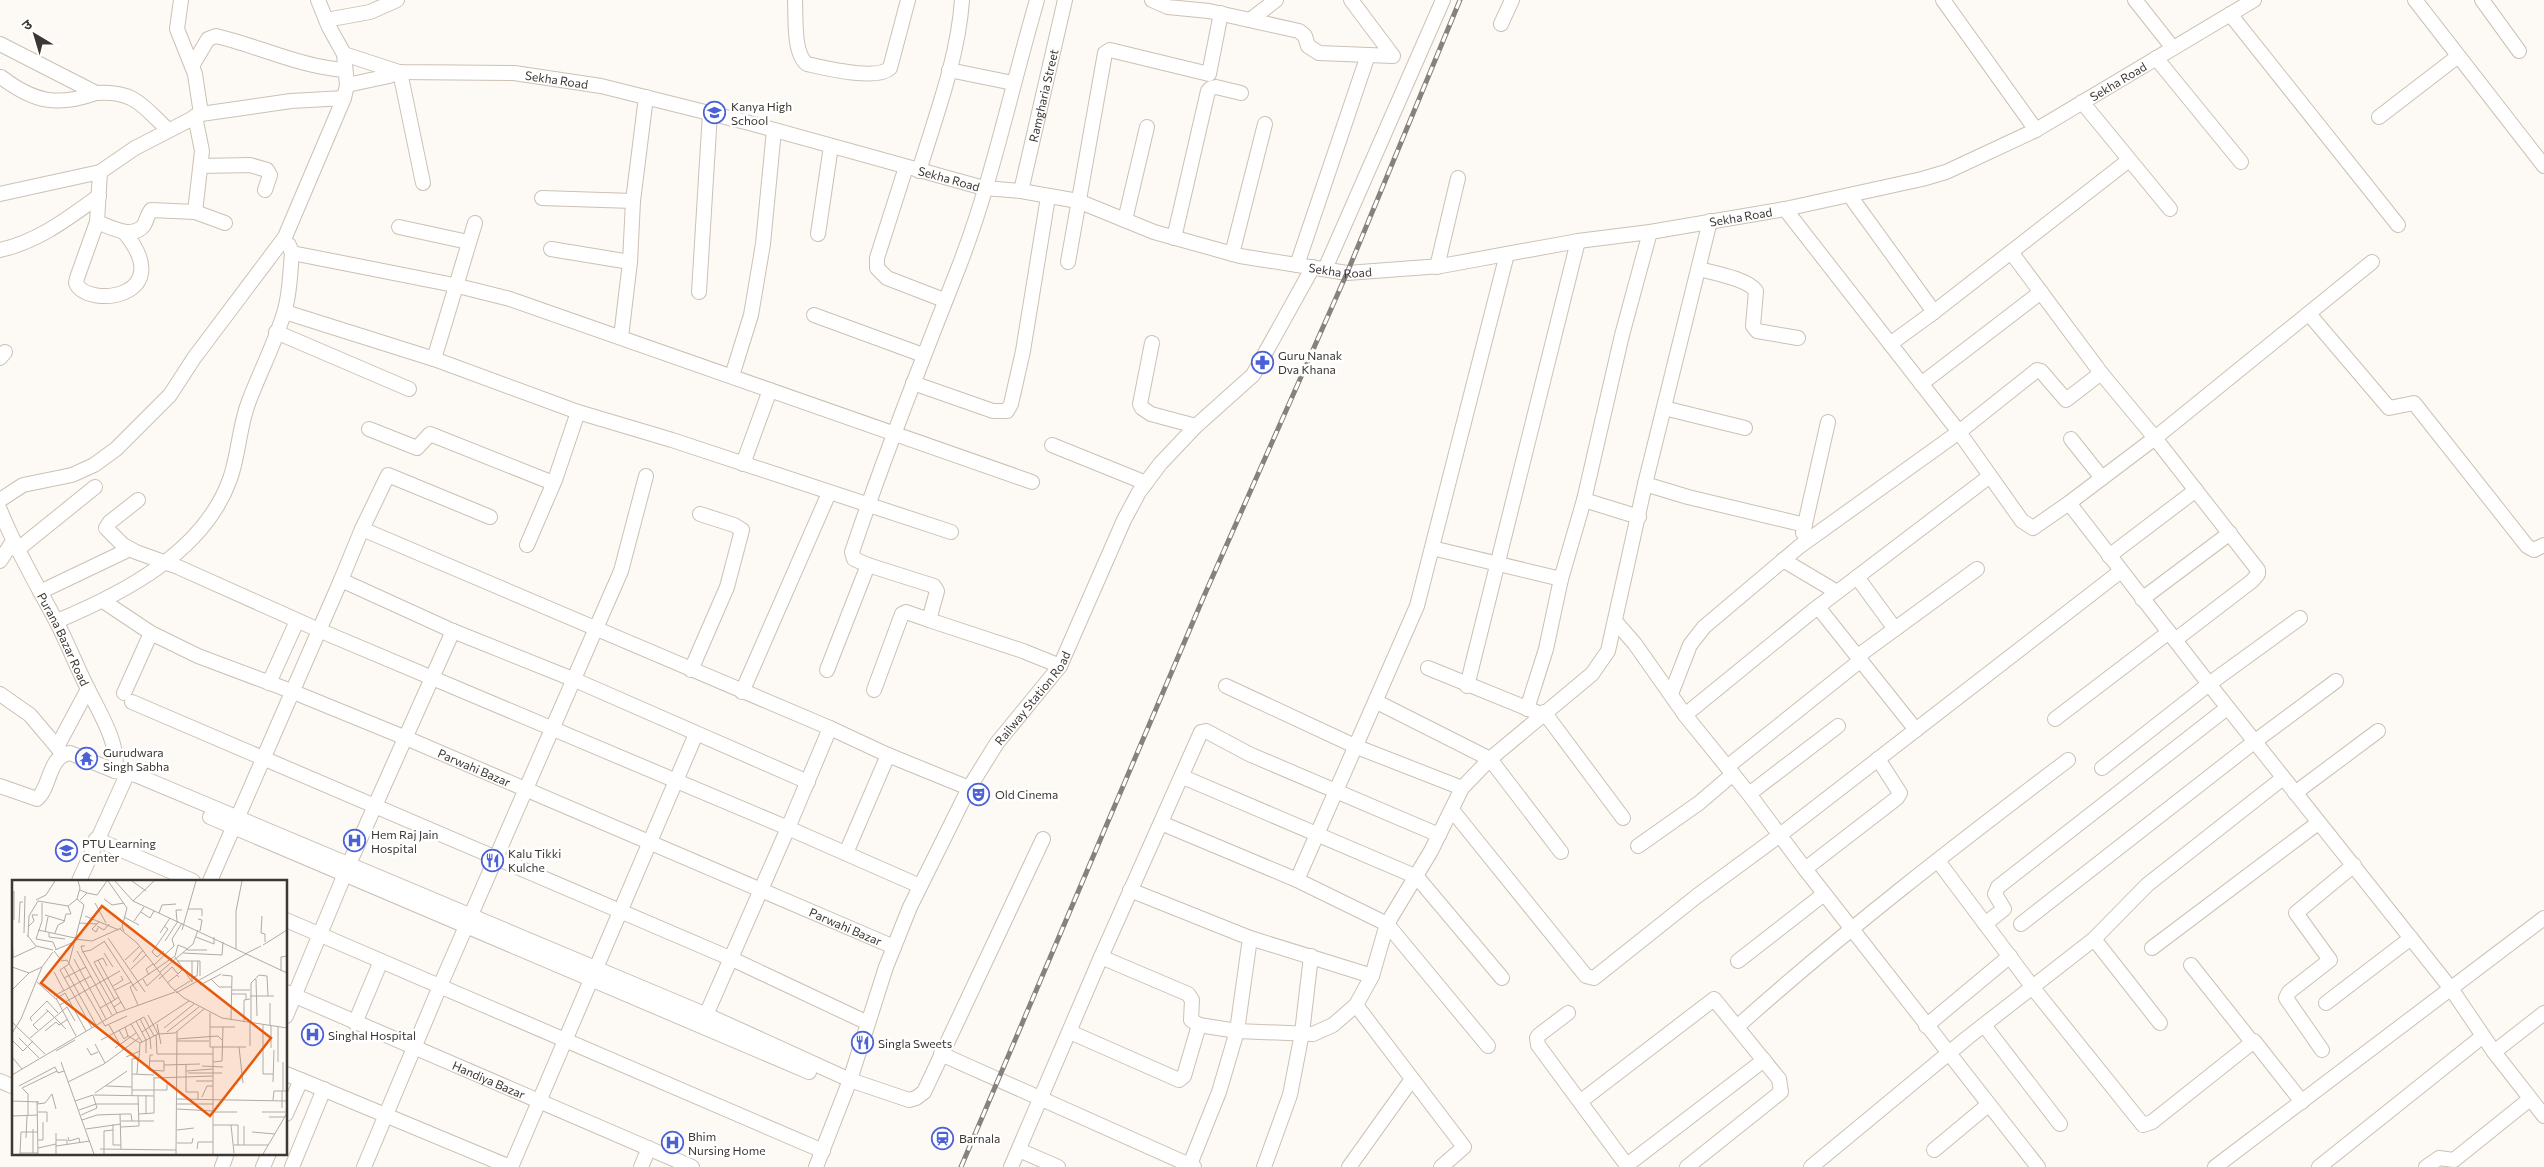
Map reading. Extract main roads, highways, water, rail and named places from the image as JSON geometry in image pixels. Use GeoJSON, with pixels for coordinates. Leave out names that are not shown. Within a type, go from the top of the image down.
{"type":"FeatureCollection","features":[{"type":"Feature","properties":{"kind":"railway"},"geometry":{"type":"LineString","coordinates":[[961,1167],[1204,596],[1347,273],[1460,0]]}},
{"type":"Feature","properties":{"kind":"place","name":"Kanya High School"},"geometry":{"type":"Point","coordinates":[715,113]}},
{"type":"Feature","properties":{"kind":"place","name":"Guru Nanak Dva Khana"},"geometry":{"type":"Point","coordinates":[1262,362]}},
{"type":"Feature","properties":{"kind":"place","name":"Gurudwara Singh Sabha"},"geometry":{"type":"Point","coordinates":[87,759]}},
{"type":"Feature","properties":{"kind":"place","name":"Old Cinema"},"geometry":{"type":"Point","coordinates":[979,794]}},
{"type":"Feature","properties":{"kind":"place","name":"Hem Raj Jain Hospital"},"geometry":{"type":"Point","coordinates":[355,841]}},
{"type":"Feature","properties":{"kind":"place","name":"PTU Learning Center"},"geometry":{"type":"Point","coordinates":[66,850]}},
{"type":"Feature","properties":{"kind":"place","name":"Kalu Tikki Kulche"},"geometry":{"type":"Point","coordinates":[492,860]}},
{"type":"Feature","properties":{"kind":"place","name":"Singhal Hospital"},"geometry":{"type":"Point","coordinates":[312,1035]}},
{"type":"Feature","properties":{"kind":"place","name":"Singla Sweets"},"geometry":{"type":"Point","coordinates":[862,1043]}},
{"type":"Feature","properties":{"kind":"place","name":"Barnala"},"geometry":{"type":"Point","coordinates":[943,1138]}},
{"type":"Feature","properties":{"kind":"place","name":"Bhim Nursing Home"},"geometry":{"type":"Point","coordinates":[672,1143]}}]}
